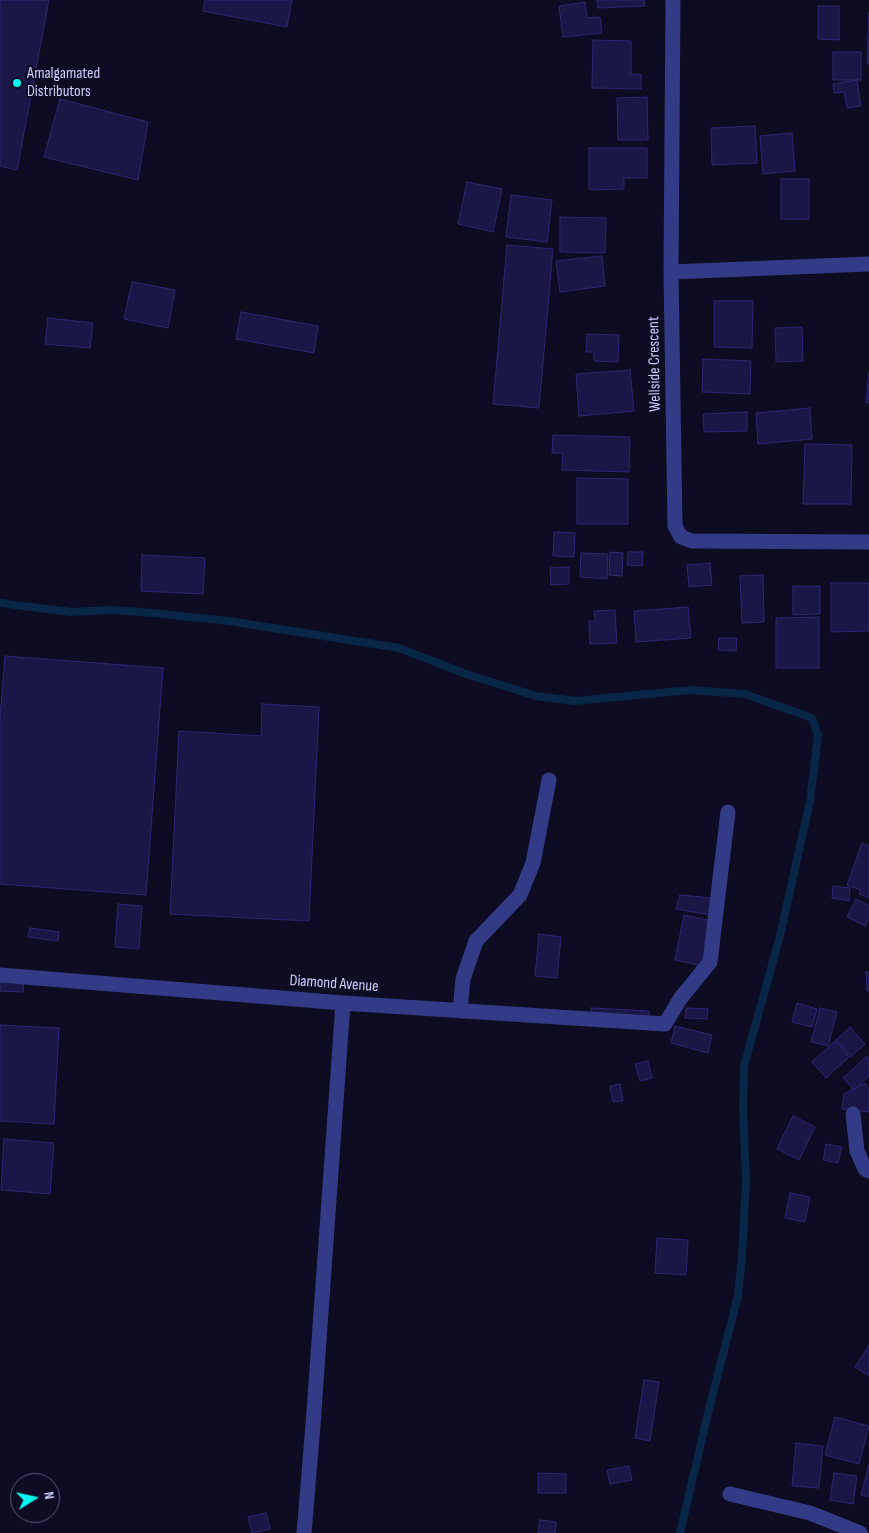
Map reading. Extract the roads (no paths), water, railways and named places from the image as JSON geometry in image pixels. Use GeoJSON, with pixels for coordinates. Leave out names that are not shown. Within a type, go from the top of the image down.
{"type":"FeatureCollection","features":[{"type":"Feature","properties":{"kind":"street","name":"Wellside Crescent"},"geometry":{"type":"LineString","coordinates":[[673,0],[671,272],[675,526],[681,537],[692,541],[869,542]]}},
{"type":"Feature","properties":{"kind":"street"},"geometry":{"type":"LineString","coordinates":[[671,272],[869,264]]}},
{"type":"Feature","properties":{"kind":"street"},"geometry":{"type":"LineString","coordinates":[[460,1011],[462,979],[476,941],[520,895],[533,863],[549,780]]}},
{"type":"Feature","properties":{"kind":"street","name":"Diamond Avenue"},"geometry":{"type":"LineString","coordinates":[[0,975],[343,1003],[665,1024],[680,998],[710,962],[728,812]]}},
{"type":"Feature","properties":{"kind":"street"},"geometry":{"type":"LineString","coordinates":[[304,1533],[343,1003]]}},
{"type":"Feature","properties":{"kind":"street"},"geometry":{"type":"LineString","coordinates":[[853,1114],[857,1151],[866,1169],[869,1171]]}},
{"type":"Feature","properties":{"kind":"street"},"geometry":{"type":"LineString","coordinates":[[730,1494],[810,1513],[860,1533]]}},
{"type":"Feature","properties":{"kind":"waterway"},"geometry":{"type":"LineString","coordinates":[[0,603],[71,612],[110,610],[229,621],[399,648],[466,674],[536,696],[575,701],[690,690],[745,694],[812,718],[818,735],[810,801],[780,936],[744,1066],[743,1107],[746,1181],[738,1296],[680,1533]]}},
{"type":"Feature","properties":{"kind":"place","name":"Amalgamated Distributors"},"geometry":{"type":"Point","coordinates":[17,83]}}]}
